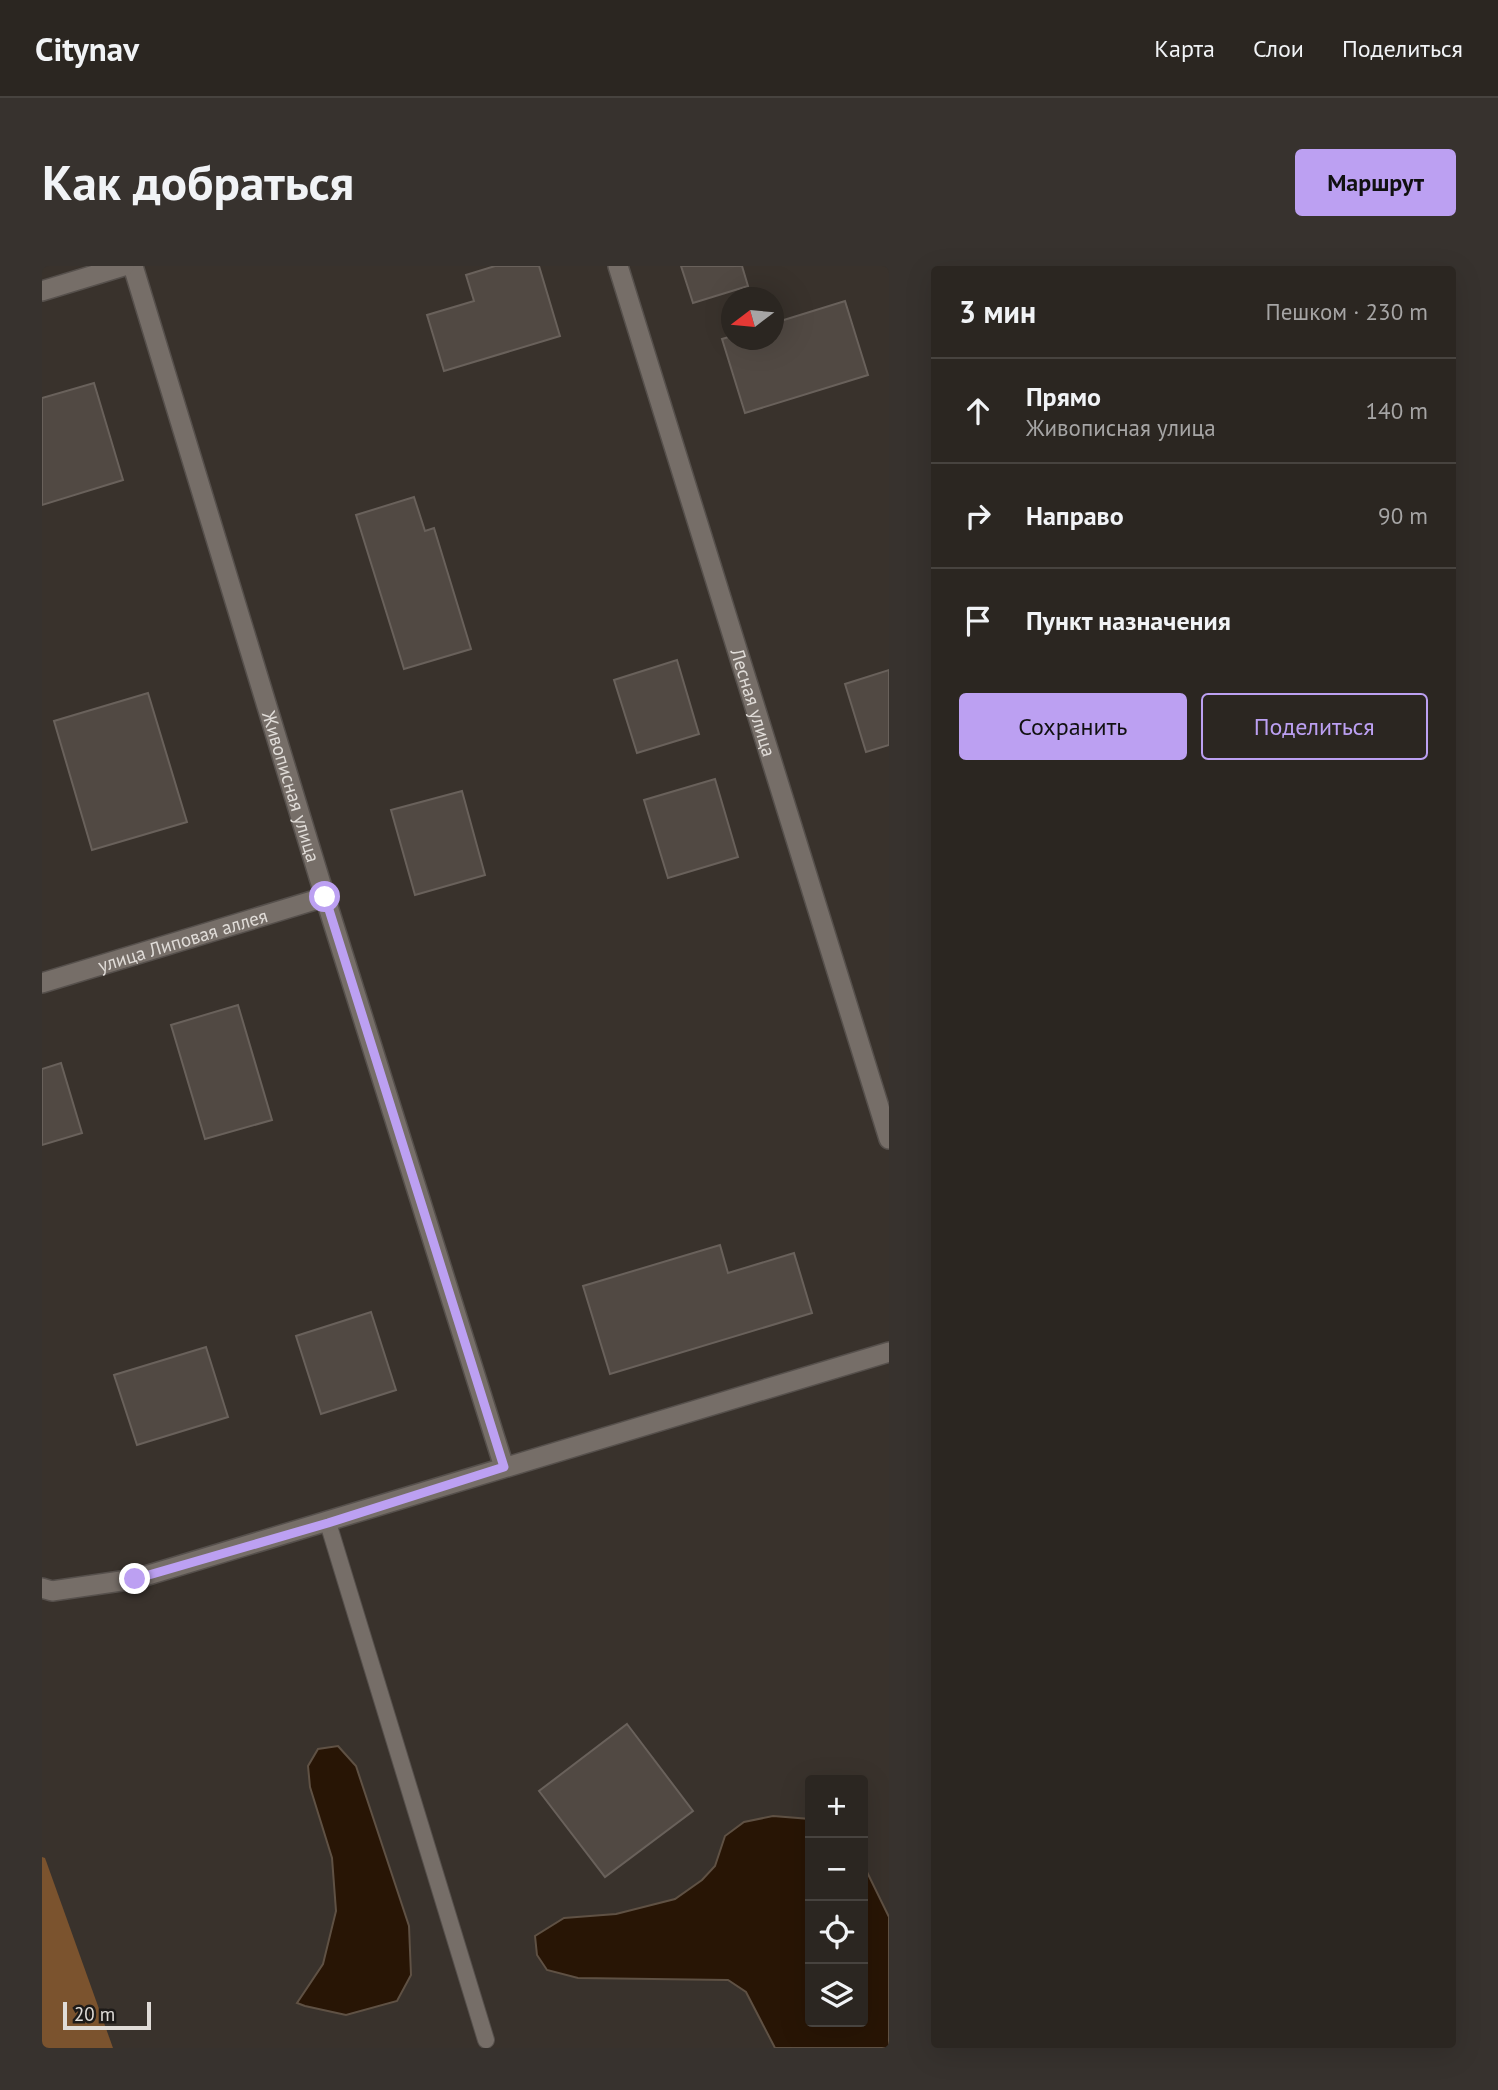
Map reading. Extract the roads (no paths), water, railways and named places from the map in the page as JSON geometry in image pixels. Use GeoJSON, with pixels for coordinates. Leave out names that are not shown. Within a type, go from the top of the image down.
{"type":"FeatureCollection","features":[{"type":"Feature","properties":{"kind":"street"},"geometry":{"type":"LineString","coordinates":[[42,291],[124,266]]}},
{"type":"Feature","properties":{"kind":"street","name":"Живописная улица"},"geometry":{"type":"LineString","coordinates":[[133,266],[325,897],[504,1467]]}},
{"type":"Feature","properties":{"kind":"street","name":"Лесная улица"},"geometry":{"type":"LineString","coordinates":[[618,266],[889,1139]]}},
{"type":"Feature","properties":{"kind":"street","name":"улица Липовая аллея"},"geometry":{"type":"LineString","coordinates":[[42,983],[325,897]]}},
{"type":"Feature","properties":{"kind":"street"},"geometry":{"type":"LineString","coordinates":[[42,1588],[52,1591],[135,1579],[889,1352]]}},
{"type":"Feature","properties":{"kind":"lane"},"geometry":{"type":"LineString","coordinates":[[328,1523],[486,2040]]}}]}
